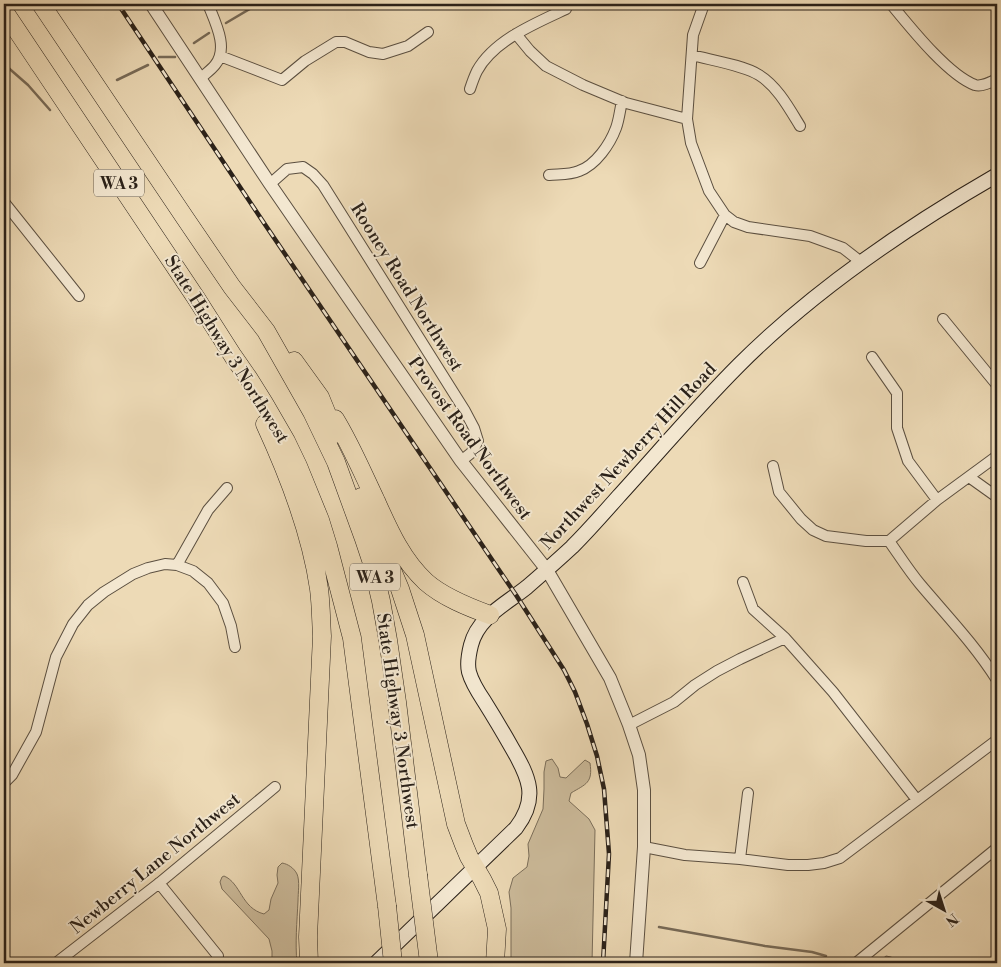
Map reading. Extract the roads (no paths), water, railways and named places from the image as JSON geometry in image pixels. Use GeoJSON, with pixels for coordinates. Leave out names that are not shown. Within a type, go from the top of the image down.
{"type":"FeatureCollection","features":[{"type":"Feature","properties":{"kind":"highway","name":"State Highway 3 Northwest"},"geometry":{"type":"LineString","coordinates":[[41,4],[227,280],[266,332],[312,412],[336,462],[372,562],[388,640],[429,963]]}},
{"type":"Feature","properties":{"kind":"highway","name":"State Highway 3 Northwest"},"geometry":{"type":"LineString","coordinates":[[4,11],[264,403],[302,474],[328,546],[352,638],[393,963]]}},
{"type":"Feature","properties":{"kind":"highway"},"geometry":{"type":"LineString","coordinates":[[266,332],[291,358],[332,413],[341,428],[394,540],[411,567],[427,583],[446,596],[490,614]]}},
{"type":"Feature","properties":{"kind":"highway"},"geometry":{"type":"LineString","coordinates":[[233,356],[284,467],[308,538],[319,590],[322,636],[308,963]]}},
{"type":"Feature","properties":{"kind":"highway"},"geometry":{"type":"LineString","coordinates":[[320,397],[408,612],[421,659],[456,824],[464,845],[486,886],[494,912],[497,929],[495,963]]}},
{"type":"Feature","properties":{"kind":"main road","name":"Northwest Newberry Hill Road"},"geometry":{"type":"LineString","coordinates":[[376,963],[516,828],[526,812],[529,798],[529,783],[523,766],[476,688],[469,672],[472,641],[480,626],[490,614],[547,570],[585,534],[706,399],[739,365],[801,308],[861,262],[936,212],[997,175]]}},
{"type":"Feature","properties":{"kind":"street","name":"Provost Road Northwest"},"geometry":{"type":"LineString","coordinates":[[151,4],[270,184],[461,461],[547,570],[610,678],[639,755],[644,790],[644,847],[636,963]]}},
{"type":"Feature","properties":{"kind":"street"},"geometry":{"type":"LineString","coordinates":[[200,79],[216,64],[220,56],[219,35],[208,4]]}},
{"type":"Feature","properties":{"kind":"street"},"geometry":{"type":"LineString","coordinates":[[705,4],[693,34],[687,119],[690,143],[709,191],[725,215],[734,222],[748,227],[810,236],[843,248],[861,262]]}},
{"type":"Feature","properties":{"kind":"street"},"geometry":{"type":"LineString","coordinates":[[891,4],[956,74],[981,86],[997,79]]}},
{"type":"Feature","properties":{"kind":"street"},"geometry":{"type":"LineString","coordinates":[[470,89],[486,59],[496,50],[516,34],[566,9]]}},
{"type":"Feature","properties":{"kind":"street"},"geometry":{"type":"LineString","coordinates":[[220,56],[282,80],[305,61],[336,42],[345,42],[369,52],[383,54],[408,46],[428,32]]}},
{"type":"Feature","properties":{"kind":"street"},"geometry":{"type":"LineString","coordinates":[[516,34],[546,66],[583,85],[622,101],[687,119]]}},
{"type":"Feature","properties":{"kind":"street"},"geometry":{"type":"LineString","coordinates":[[692,55],[739,67],[761,76],[789,108],[800,126]]}},
{"type":"Feature","properties":{"kind":"street"},"geometry":{"type":"LineString","coordinates":[[549,175],[577,172],[589,167],[614,134],[622,101]]}},
{"type":"Feature","properties":{"kind":"street","name":"Rooney Road Northwest"},"geometry":{"type":"LineString","coordinates":[[270,184],[287,169],[303,167],[323,185],[474,428],[478,441],[471,453],[461,461]]}},
{"type":"Feature","properties":{"kind":"street"},"geometry":{"type":"LineString","coordinates":[[4,202],[79,296]]}},
{"type":"Feature","properties":{"kind":"street"},"geometry":{"type":"LineString","coordinates":[[700,263],[725,215]]}},
{"type":"Feature","properties":{"kind":"street"},"geometry":{"type":"LineString","coordinates":[[943,319],[997,385]]}},
{"type":"Feature","properties":{"kind":"street"},"geometry":{"type":"LineString","coordinates":[[872,356],[897,393],[897,428],[908,461],[936,500]]}},
{"type":"Feature","properties":{"kind":"street"},"geometry":{"type":"LineString","coordinates":[[773,466],[779,492],[801,519],[813,530],[826,536],[866,541],[889,541],[936,500],[997,456]]}},
{"type":"Feature","properties":{"kind":"street"},"geometry":{"type":"LineString","coordinates":[[969,477],[997,497]]}},
{"type":"Feature","properties":{"kind":"street"},"geometry":{"type":"LineString","coordinates":[[177,565],[208,510],[227,488]]}},
{"type":"Feature","properties":{"kind":"street"},"geometry":{"type":"LineString","coordinates":[[889,541],[919,583],[988,664],[997,680]]}},
{"type":"Feature","properties":{"kind":"street"},"geometry":{"type":"LineString","coordinates":[[4,783],[12,775],[36,732],[56,657],[73,624],[88,606],[104,592],[133,574],[165,564],[177,565],[194,571],[208,583],[223,603],[231,626],[235,647]]}},
{"type":"Feature","properties":{"kind":"street"},"geometry":{"type":"LineString","coordinates":[[743,582],[753,609],[785,638],[833,692],[917,800]]}},
{"type":"Feature","properties":{"kind":"street"},"geometry":{"type":"LineString","coordinates":[[629,725],[674,702],[695,685],[740,658],[785,638]]}},
{"type":"Feature","properties":{"kind":"street"},"geometry":{"type":"LineString","coordinates":[[644,847],[685,855],[788,865],[824,863],[840,858],[997,740]]}},
{"type":"Feature","properties":{"kind":"street","name":"Newberry Lane Northwest"},"geometry":{"type":"LineString","coordinates":[[56,963],[159,883],[275,787]]}},
{"type":"Feature","properties":{"kind":"street"},"geometry":{"type":"LineString","coordinates":[[740,859],[748,793]]}},
{"type":"Feature","properties":{"kind":"street"},"geometry":{"type":"LineString","coordinates":[[856,963],[997,848]]}},
{"type":"Feature","properties":{"kind":"street"},"geometry":{"type":"LineString","coordinates":[[159,883],[218,956]]}},
{"type":"Feature","properties":{"kind":"waterway"},"geometry":{"type":"LineString","coordinates":[[226,23],[258,4]]}},
{"type":"Feature","properties":{"kind":"waterway"},"geometry":{"type":"LineString","coordinates":[[194,43],[209,33]]}},
{"type":"Feature","properties":{"kind":"waterway"},"geometry":{"type":"LineString","coordinates":[[159,57],[175,57]]}},
{"type":"Feature","properties":{"kind":"waterway"},"geometry":{"type":"LineString","coordinates":[[4,64],[28,85],[50,110]]}},
{"type":"Feature","properties":{"kind":"waterway"},"geometry":{"type":"LineString","coordinates":[[117,80],[148,65]]}},
{"type":"Feature","properties":{"kind":"waterway"},"geometry":{"type":"LineString","coordinates":[[659,927],[765,946],[812,952],[826,956]]}},
{"type":"Feature","properties":{"kind":"railway"},"geometry":{"type":"LineString","coordinates":[[118,4],[516,595],[564,670],[587,724],[597,756],[604,789],[609,854],[603,963]]}}]}
